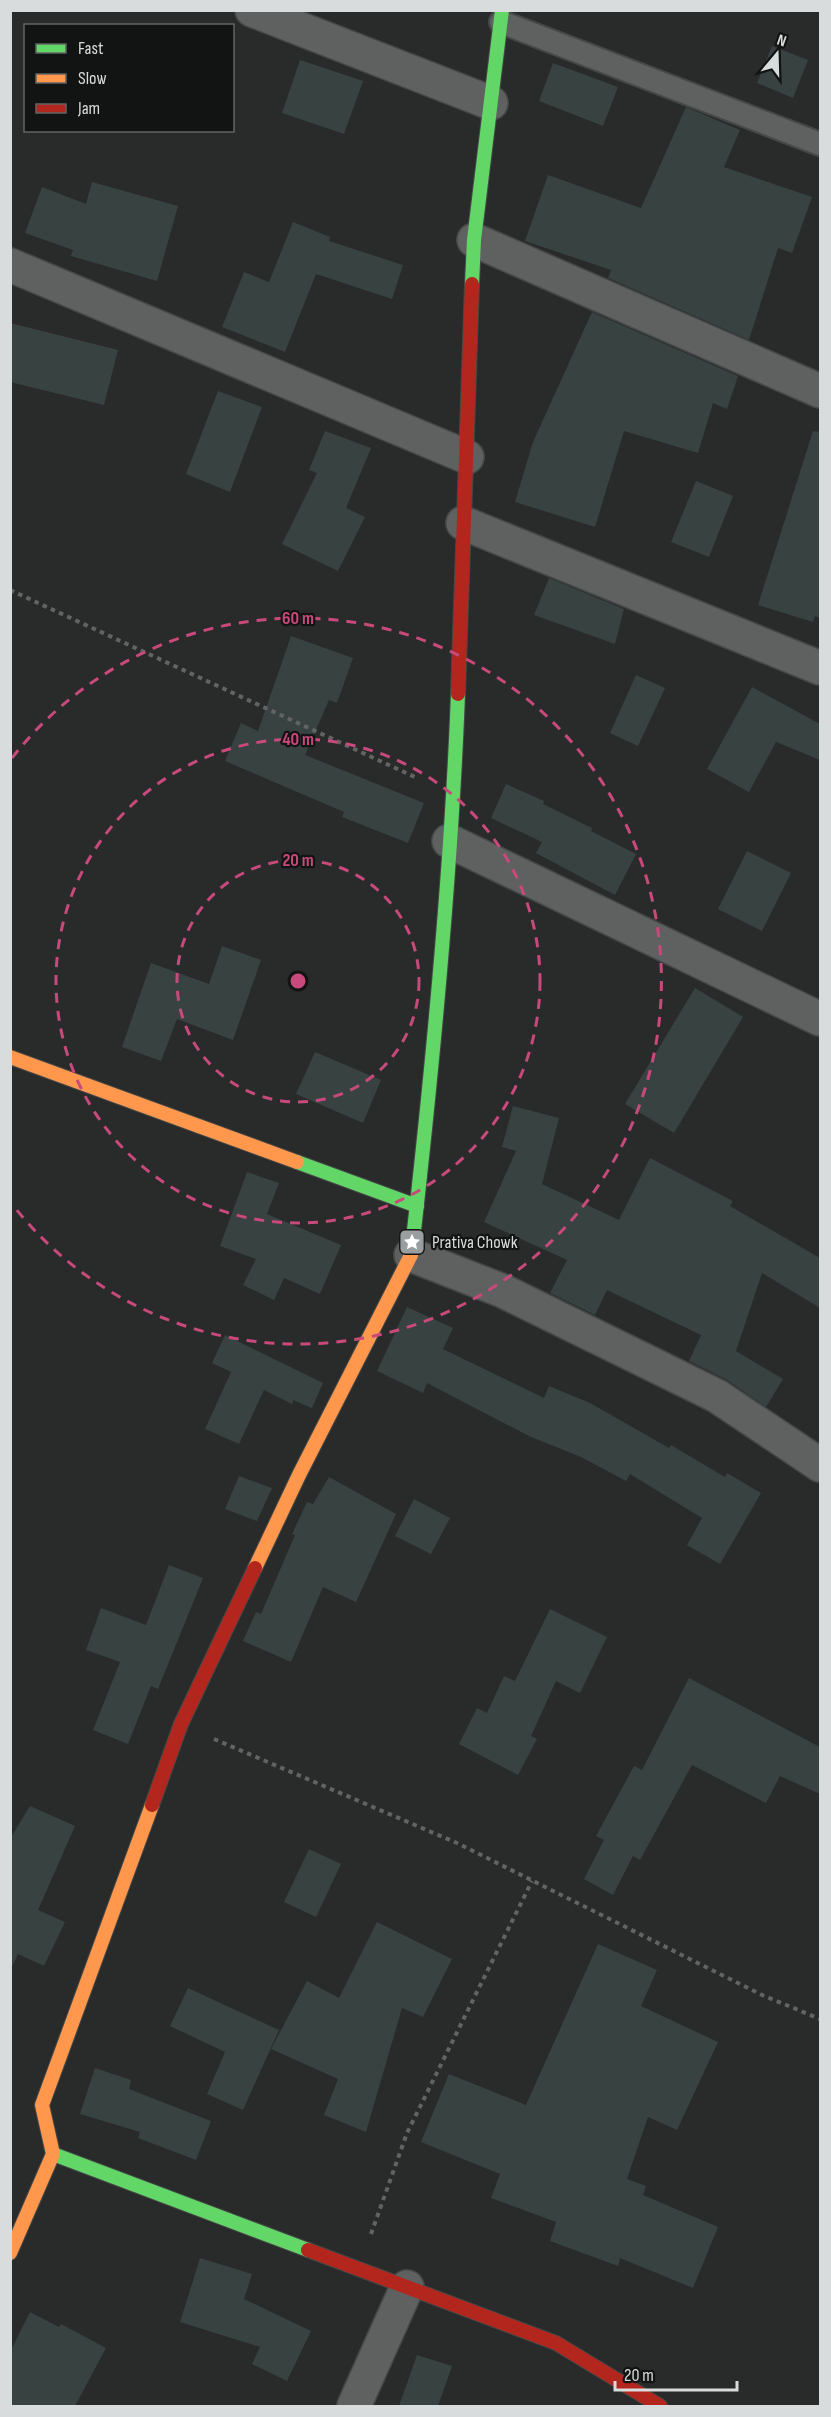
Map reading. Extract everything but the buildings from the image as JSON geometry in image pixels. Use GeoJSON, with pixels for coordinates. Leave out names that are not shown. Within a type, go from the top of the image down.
{"type":"FeatureCollection","features":[{"type":"Feature","properties":{"kind":"street"},"geometry":{"type":"LineString","coordinates":[[252,10],[491,103]]}},
{"type":"Feature","properties":{"kind":"street"},"geometry":{"type":"LineString","coordinates":[[10,2253],[53,2154],[42,2105],[181,1724],[299,1475],[411,1255],[454,794],[474,240],[502,16]]}},
{"type":"Feature","properties":{"kind":"street"},"geometry":{"type":"LineString","coordinates":[[474,240],[820,391]]}},
{"type":"Feature","properties":{"kind":"street"},"geometry":{"type":"LineString","coordinates":[[10,265],[466,457]]}},
{"type":"Feature","properties":{"kind":"street"},"geometry":{"type":"LineString","coordinates":[[464,523],[820,668]]}},
{"type":"Feature","properties":{"kind":"street"},"geometry":{"type":"LineString","coordinates":[[449,841],[820,1019]]}},
{"type":"Feature","properties":{"kind":"street"},"geometry":{"type":"LineString","coordinates":[[10,1057],[417,1206]]}},
{"type":"Feature","properties":{"kind":"street"},"geometry":{"type":"LineString","coordinates":[[411,1255],[503,1291],[717,1396],[820,1465]]}},
{"type":"Feature","properties":{"kind":"street"},"geometry":{"type":"LineString","coordinates":[[53,2154],[556,2343],[660,2406]]}},
{"type":"Feature","properties":{"kind":"street"},"geometry":{"type":"LineString","coordinates":[[354,2406],[407,2287]]}},
{"type":"Feature","properties":{"kind":"lane"},"geometry":{"type":"LineString","coordinates":[[502,16],[820,144]]}},
{"type":"Feature","properties":{"kind":"path"},"geometry":{"type":"LineString","coordinates":[[10,590],[454,794]]}},
{"type":"Feature","properties":{"kind":"path"},"geometry":{"type":"LineString","coordinates":[[181,1724],[457,1844],[762,1995],[820,2019]]}},
{"type":"Feature","properties":{"kind":"path"},"geometry":{"type":"LineString","coordinates":[[359,2269],[407,2133],[532,1881]]}},
{"type":"Feature","properties":{"kind":"traffic: fast"},"geometry":{"type":"LineString","coordinates":[[472,284],[474,240],[502,10]]}},
{"type":"Feature","properties":{"kind":"traffic: fast"},"geometry":{"type":"LineString","coordinates":[[412,1248],[440,971],[451,833],[458,694]]}},
{"type":"Feature","properties":{"kind":"traffic: fast"},"geometry":{"type":"LineString","coordinates":[[297,1162],[417,1206]]}},
{"type":"Feature","properties":{"kind":"traffic: fast"},"geometry":{"type":"LineString","coordinates":[[53,2154],[308,2250]]}},
{"type":"Feature","properties":{"kind":"traffic: slow"},"geometry":{"type":"LineString","coordinates":[[10,1057],[297,1162]]}},
{"type":"Feature","properties":{"kind":"traffic: slow"},"geometry":{"type":"LineString","coordinates":[[255,1568],[299,1475],[411,1255],[412,1248]]}},
{"type":"Feature","properties":{"kind":"traffic: slow"},"geometry":{"type":"LineString","coordinates":[[10,2253],[53,2154],[42,2105],[152,1805]]}},
{"type":"Feature","properties":{"kind":"traffic: jam"},"geometry":{"type":"LineString","coordinates":[[458,694],[472,284]]}},
{"type":"Feature","properties":{"kind":"traffic: jam"},"geometry":{"type":"LineString","coordinates":[[152,1805],[181,1724],[255,1568]]}},
{"type":"Feature","properties":{"kind":"traffic: jam"},"geometry":{"type":"LineString","coordinates":[[308,2250],[556,2343],[660,2406]]}},
{"type":"Feature","properties":{"kind":"place","name":"Prativa Chowk"},"geometry":{"type":"Point","coordinates":[412,1242]}}]}
